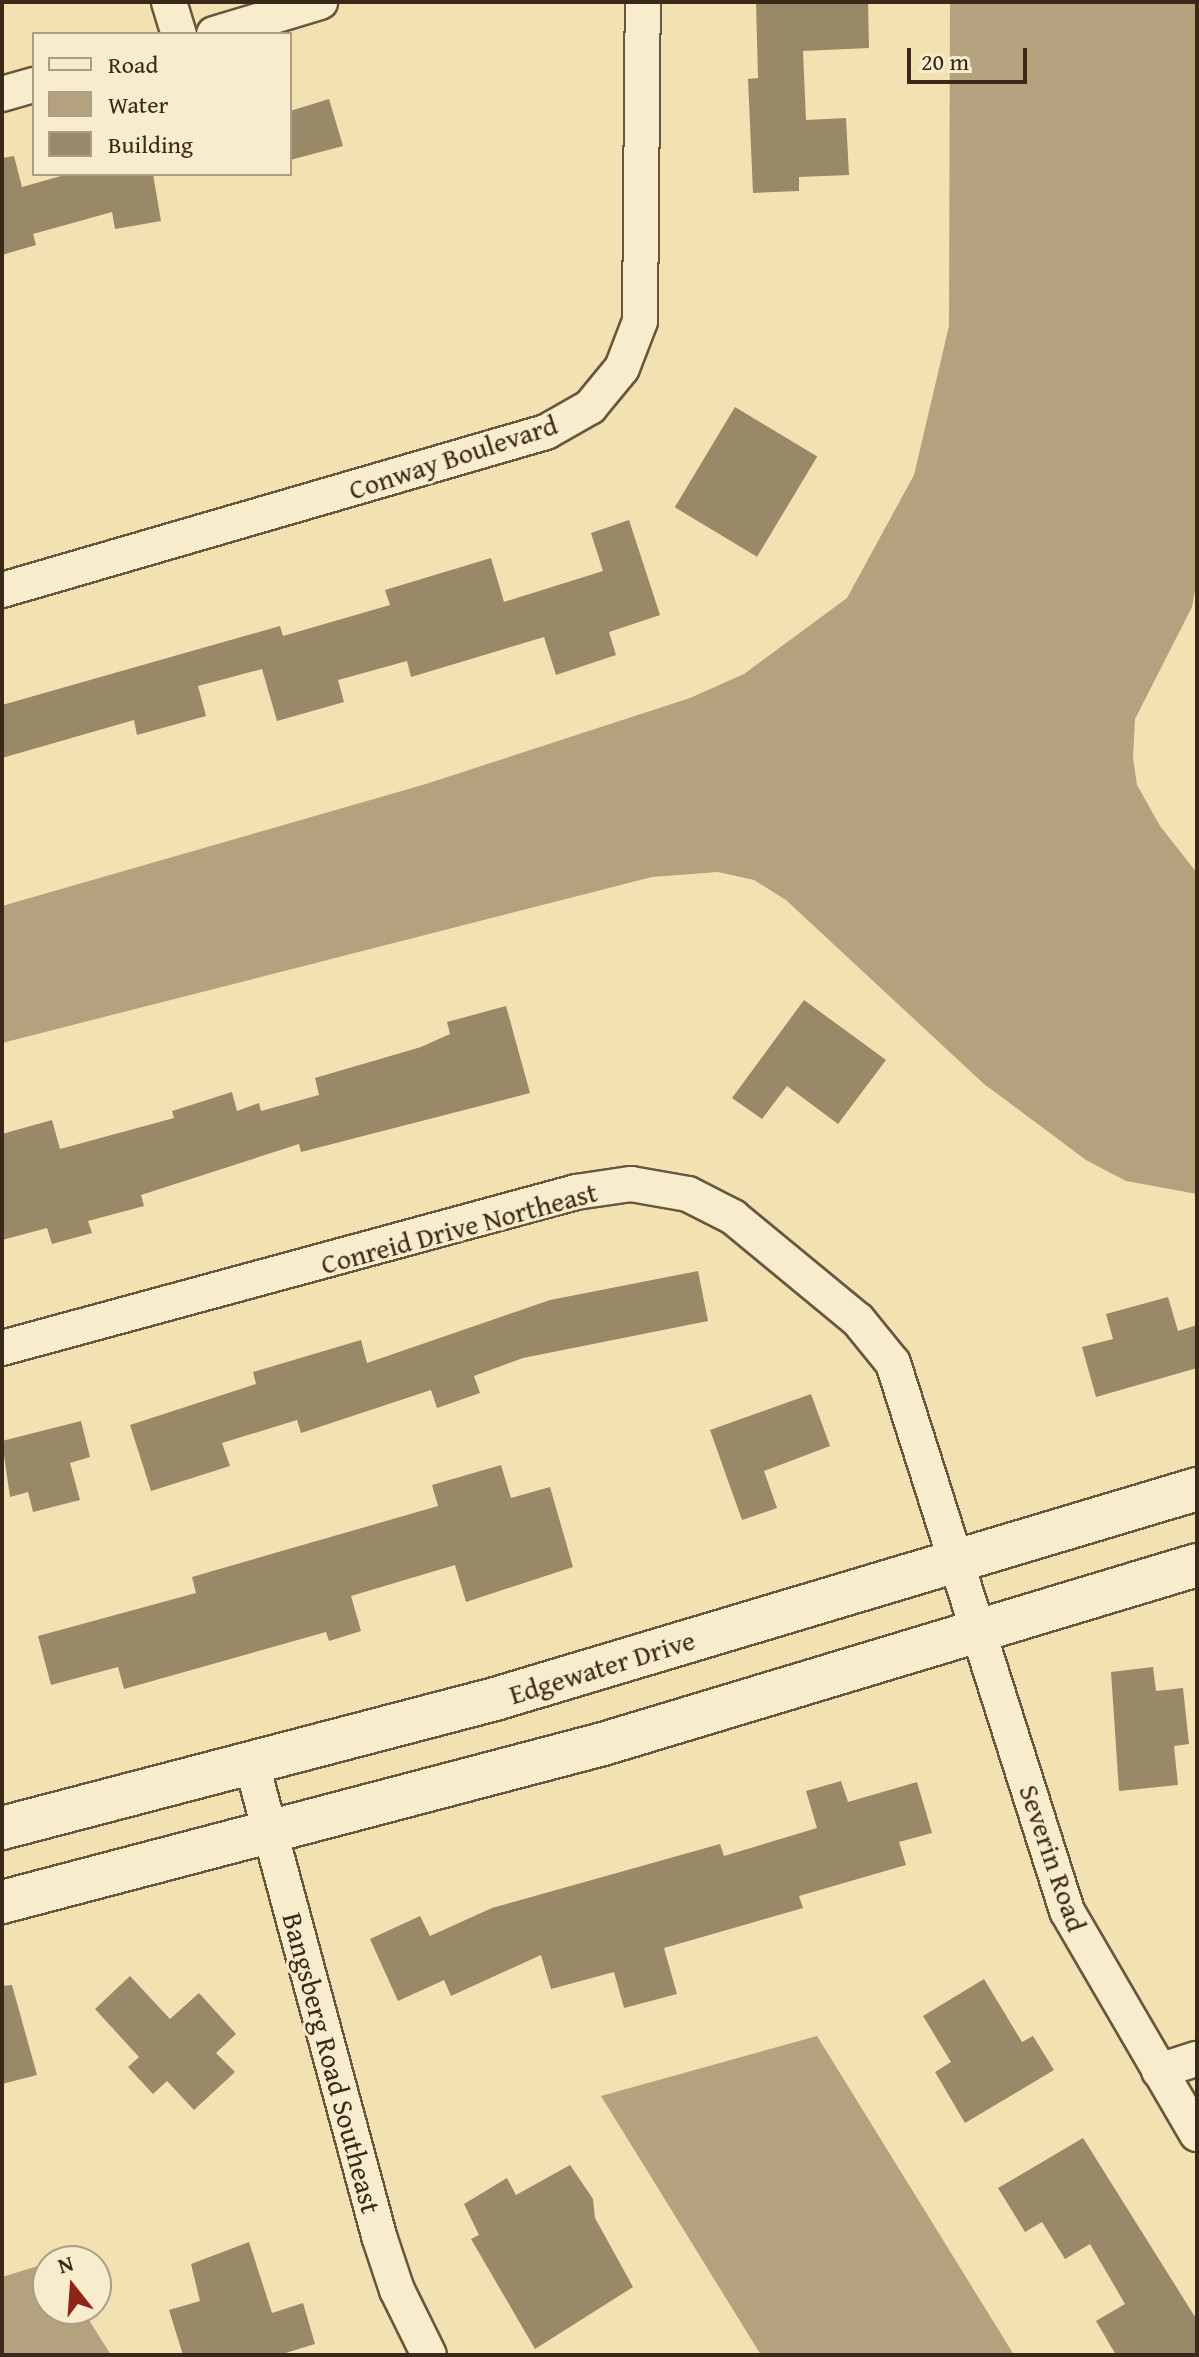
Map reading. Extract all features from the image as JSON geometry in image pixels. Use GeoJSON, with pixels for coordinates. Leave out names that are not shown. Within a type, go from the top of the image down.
{"type":"FeatureCollection","features":[{"type":"Feature","properties":{"kind":"street"},"geometry":{"type":"LineString","coordinates":[[169,2],[178,32]]}},
{"type":"Feature","properties":{"kind":"street"},"geometry":{"type":"LineString","coordinates":[[221,32],[320,2]]}},
{"type":"Feature","properties":{"kind":"street","name":"Conway Boulevard"},"geometry":{"type":"LineString","coordinates":[[2,590],[546,432],[590,407],[622,368],[640,321],[643,2]]}},
{"type":"Feature","properties":{"kind":"street"},"geometry":{"type":"LineString","coordinates":[[2,94],[32,86]]}},
{"type":"Feature","properties":{"kind":"street","name":"Conreid Drive Northeast"},"geometry":{"type":"LineString","coordinates":[[2,1348],[576,1192],[631,1184],[688,1194],[733,1217],[858,1320],[893,1363],[959,1561]]}},
{"type":"Feature","properties":{"kind":"street","name":"Edgewater Drive"},"geometry":{"type":"LineString","coordinates":[[2,1828],[252,1765],[1197,1489]]}},
{"type":"Feature","properties":{"kind":"street","name":"Severin Road"},"geometry":{"type":"LineString","coordinates":[[959,1561],[1067,1911],[1197,2134]]}},
{"type":"Feature","properties":{"kind":"street"},"geometry":{"type":"LineString","coordinates":[[2,1902],[271,1835],[980,1631],[1197,1565]]}},
{"type":"Feature","properties":{"kind":"street","name":"Bangsberg Road Southeast"},"geometry":{"type":"LineString","coordinates":[[252,1765],[379,2236],[397,2290],[429,2355]]}},
{"type":"Feature","properties":{"kind":"street"},"geometry":{"type":"LineString","coordinates":[[1159,2071],[1197,2059]]}},
{"type":"Feature","properties":{"kind":"water"},"geometry":{"type":"Polygon","coordinates":[[[950,2],[1197,2],[1197,580],[1192,607],[1135,719],[1133,758],[1137,785],[1160,826],[1197,873],[1197,1194],[1126,1181],[1086,1160],[984,1084],[786,900],[754,880],[718,872],[652,877],[2,1043],[2,906],[426,784],[690,698],[744,674],[847,598],[914,475],[949,326],[950,2]]]}},
{"type":"Feature","properties":{"kind":"water"},"geometry":{"type":"Polygon","coordinates":[[[817,2036],[1014,2355],[761,2355],[601,2096],[817,2036]]]}},
{"type":"Feature","properties":{"kind":"water"},"geometry":{"type":"Polygon","coordinates":[[[32,2268],[32,2325],[92,2325],[111,2355],[2,2355],[2,2277],[32,2268]]]}},
{"type":"Feature","properties":{"kind":"building"},"geometry":{"type":"Polygon","coordinates":[[[756,2],[868,2],[869,48],[803,51],[806,120],[846,118],[849,175],[799,177],[799,191],[753,193],[748,79],[758,78],[756,2]]]}},
{"type":"Feature","properties":{"kind":"building"},"geometry":{"type":"Polygon","coordinates":[[[329,99],[343,146],[292,159],[292,110],[329,99]]]}},
{"type":"Feature","properties":{"kind":"building"},"geometry":{"type":"Polygon","coordinates":[[[14,156],[22,187],[61,176],[153,176],[161,221],[115,229],[112,212],[33,234],[36,245],[2,255],[2,158],[14,156]]]}},
{"type":"Feature","properties":{"kind":"building"},"geometry":{"type":"Polygon","coordinates":[[[735,407],[817,456],[757,557],[675,507],[735,407]]]}},
{"type":"Feature","properties":{"kind":"building"},"geometry":{"type":"Polygon","coordinates":[[[629,520],[660,615],[609,632],[616,655],[556,675],[544,637],[411,677],[407,661],[338,680],[344,702],[277,721],[262,669],[198,686],[206,716],[137,735],[134,720],[2,758],[2,705],[280,626],[283,636],[390,605],[385,590],[491,558],[504,602],[603,571],[591,533],[629,520]]]}},
{"type":"Feature","properties":{"kind":"building"},"geometry":{"type":"Polygon","coordinates":[[[804,1000],[886,1060],[838,1124],[787,1086],[762,1119],[732,1098],[804,1000]]]}},
{"type":"Feature","properties":{"kind":"building"},"geometry":{"type":"Polygon","coordinates":[[[506,1006],[530,1093],[301,1152],[299,1144],[141,1195],[144,1206],[88,1221],[92,1233],[52,1244],[47,1228],[2,1240],[2,1134],[52,1120],[60,1149],[174,1118],[172,1111],[232,1092],[237,1111],[259,1103],[261,1111],[319,1095],[315,1078],[421,1047],[450,1034],[447,1022],[506,1006]]]}},
{"type":"Feature","properties":{"kind":"building"},"geometry":{"type":"Polygon","coordinates":[[[698,1271],[708,1321],[523,1358],[474,1376],[480,1393],[437,1408],[431,1390],[301,1433],[297,1420],[222,1443],[230,1466],[151,1491],[130,1425],[256,1384],[253,1372],[361,1340],[367,1363],[550,1300],[698,1271]]]}},
{"type":"Feature","properties":{"kind":"building"},"geometry":{"type":"Polygon","coordinates":[[[1168,1297],[1178,1331],[1197,1325],[1197,1368],[1096,1397],[1082,1347],[1113,1339],[1106,1314],[1168,1297]]]}},
{"type":"Feature","properties":{"kind":"building"},"geometry":{"type":"Polygon","coordinates":[[[811,1394],[830,1446],[764,1471],[777,1508],[742,1520],[710,1430],[811,1394]]]}},
{"type":"Feature","properties":{"kind":"building"},"geometry":{"type":"Polygon","coordinates":[[[81,1421],[90,1457],[70,1463],[80,1500],[33,1512],[28,1492],[10,1497],[2,1441],[81,1421]]]}},
{"type":"Feature","properties":{"kind":"building"},"geometry":{"type":"Polygon","coordinates":[[[501,1465],[511,1498],[550,1487],[573,1567],[466,1602],[455,1565],[351,1596],[361,1631],[329,1641],[326,1632],[124,1689],[118,1667],[51,1685],[38,1636],[196,1593],[192,1577],[438,1506],[432,1485],[501,1465]]]}},
{"type":"Feature","properties":{"kind":"building"},"geometry":{"type":"Polygon","coordinates":[[[1153,1667],[1156,1691],[1183,1688],[1189,1744],[1174,1746],[1178,1785],[1119,1791],[1111,1672],[1153,1667]]]}},
{"type":"Feature","properties":{"kind":"building"},"geometry":{"type":"Polygon","coordinates":[[[841,1781],[848,1802],[917,1782],[932,1833],[899,1842],[906,1865],[799,1896],[803,1908],[664,1948],[677,1994],[624,2008],[614,1972],[551,1989],[541,1955],[451,1996],[444,1980],[398,2001],[370,1939],[420,1916],[430,1936],[492,1908],[720,1844],[724,1856],[817,1828],[806,1791],[841,1781]]]}},
{"type":"Feature","properties":{"kind":"building"},"geometry":{"type":"Polygon","coordinates":[[[130,1976],[170,2019],[199,1993],[236,2034],[216,2053],[235,2072],[194,2110],[167,2081],[153,2094],[128,2067],[139,2057],[95,2009],[130,1976]]]}},
{"type":"Feature","properties":{"kind":"building"},"geometry":{"type":"Polygon","coordinates":[[[984,1979],[1022,2042],[1033,2036],[1054,2070],[965,2123],[935,2072],[951,2062],[923,2016],[984,1979]]]}},
{"type":"Feature","properties":{"kind":"building"},"geometry":{"type":"Polygon","coordinates":[[[12,1985],[37,2075],[2,2084],[2,1986],[12,1985]]]}},
{"type":"Feature","properties":{"kind":"building"},"geometry":{"type":"Polygon","coordinates":[[[1083,2138],[1197,2320],[1197,2355],[1116,2355],[1096,2321],[1125,2304],[1090,2244],[1065,2259],[1042,2222],[1025,2232],[998,2188],[1083,2138]]]}},
{"type":"Feature","properties":{"kind":"building"},"geometry":{"type":"Polygon","coordinates":[[[570,2165],[593,2199],[595,2218],[633,2287],[535,2349],[471,2239],[479,2235],[464,2204],[507,2178],[516,2195],[570,2165]]]}},
{"type":"Feature","properties":{"kind":"building"},"geometry":{"type":"Polygon","coordinates":[[[249,2242],[272,2313],[303,2303],[315,2344],[279,2355],[183,2355],[169,2310],[200,2301],[191,2264],[249,2242]]]}}]}
